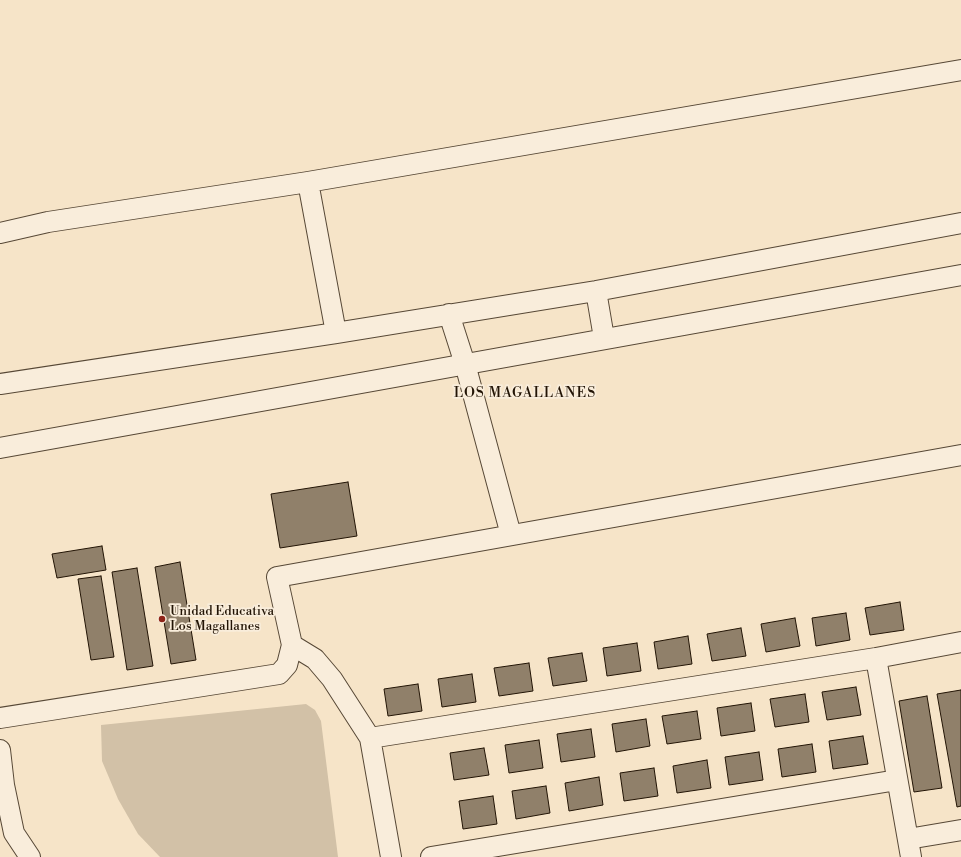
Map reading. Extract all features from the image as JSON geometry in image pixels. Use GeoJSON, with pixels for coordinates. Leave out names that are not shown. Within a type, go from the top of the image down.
{"type":"FeatureCollection","features":[{"type":"Feature","properties":{"kind":"street"},"geometry":{"type":"LineString","coordinates":[[0,233],[48,222],[308,182],[961,70]]}},
{"type":"Feature","properties":{"kind":"street"},"geometry":{"type":"LineString","coordinates":[[308,182],[336,333]]}},
{"type":"Feature","properties":{"kind":"street"},"geometry":{"type":"LineString","coordinates":[[0,384],[336,333],[596,291],[961,223]]}},
{"type":"Feature","properties":{"kind":"street"},"geometry":{"type":"LineString","coordinates":[[0,448],[604,338],[961,275]]}},
{"type":"Feature","properties":{"kind":"street"},"geometry":{"type":"LineString","coordinates":[[596,291],[604,338]]}},
{"type":"Feature","properties":{"kind":"street"},"geometry":{"type":"LineString","coordinates":[[449,314],[465,364],[511,535]]}},
{"type":"Feature","properties":{"kind":"street"},"geometry":{"type":"LineString","coordinates":[[0,718],[279,674],[287,665],[292,645],[277,577],[961,455]]}},
{"type":"Feature","properties":{"kind":"street"},"geometry":{"type":"LineString","coordinates":[[370,738],[876,658],[961,642]]}},
{"type":"Feature","properties":{"kind":"street"},"geometry":{"type":"LineString","coordinates":[[292,645],[315,659],[332,679],[370,738],[391,857]]}},
{"type":"Feature","properties":{"kind":"street"},"geometry":{"type":"LineString","coordinates":[[876,658],[909,848],[961,830]]}},
{"type":"Feature","properties":{"kind":"street"},"geometry":{"type":"LineString","coordinates":[[0,750],[4,785],[14,832],[30,857]]}},
{"type":"Feature","properties":{"kind":"street"},"geometry":{"type":"LineString","coordinates":[[430,857],[898,780]]}},
{"type":"Feature","properties":{"kind":"shaded area"},"geometry":{"type":"Polygon","coordinates":[[[306,704],[315,710],[321,721],[338,857],[160,857],[138,834],[118,799],[102,761],[101,725],[306,704]]]}},
{"type":"Feature","properties":{"kind":"building"},"geometry":{"type":"Polygon","coordinates":[[[348,482],[357,536],[280,548],[271,494],[348,482]]]}},
{"type":"Feature","properties":{"kind":"building"},"geometry":{"type":"Polygon","coordinates":[[[102,546],[106,570],[57,578],[52,554],[102,546]]]}},
{"type":"Feature","properties":{"kind":"building"},"geometry":{"type":"Polygon","coordinates":[[[180,562],[196,660],[171,664],[155,567],[180,562]]]}},
{"type":"Feature","properties":{"kind":"building"},"geometry":{"type":"Polygon","coordinates":[[[137,568],[153,666],[127,670],[112,572],[137,568]]]}},
{"type":"Feature","properties":{"kind":"building"},"geometry":{"type":"Polygon","coordinates":[[[101,576],[114,657],[91,660],[78,579],[101,576]]]}},
{"type":"Feature","properties":{"kind":"building"},"geometry":{"type":"Polygon","coordinates":[[[900,602],[904,630],[870,635],[865,608],[900,602]]]}},
{"type":"Feature","properties":{"kind":"building"},"geometry":{"type":"Polygon","coordinates":[[[846,613],[850,640],[816,646],[812,618],[846,613]]]}},
{"type":"Feature","properties":{"kind":"building"},"geometry":{"type":"Polygon","coordinates":[[[795,618],[800,646],[766,652],[761,624],[795,618]]]}},
{"type":"Feature","properties":{"kind":"building"},"geometry":{"type":"Polygon","coordinates":[[[741,628],[746,656],[712,661],[707,634],[741,628]]]}},
{"type":"Feature","properties":{"kind":"building"},"geometry":{"type":"Polygon","coordinates":[[[688,636],[692,664],[658,669],[654,642],[688,636]]]}},
{"type":"Feature","properties":{"kind":"building"},"geometry":{"type":"Polygon","coordinates":[[[637,643],[641,671],[607,676],[603,648],[637,643]]]}},
{"type":"Feature","properties":{"kind":"building"},"geometry":{"type":"Polygon","coordinates":[[[582,653],[587,681],[553,686],[548,658],[582,653]]]}},
{"type":"Feature","properties":{"kind":"building"},"geometry":{"type":"Polygon","coordinates":[[[529,663],[533,691],[499,696],[494,668],[529,663]]]}},
{"type":"Feature","properties":{"kind":"building"},"geometry":{"type":"Polygon","coordinates":[[[472,674],[476,702],[442,707],[438,679],[472,674]]]}},
{"type":"Feature","properties":{"kind":"building"},"geometry":{"type":"Polygon","coordinates":[[[418,684],[422,711],[388,716],[384,689],[418,684]]]}},
{"type":"Feature","properties":{"kind":"building"},"geometry":{"type":"Polygon","coordinates":[[[856,687],[861,715],[827,720],[822,692],[856,687]]]}},
{"type":"Feature","properties":{"kind":"building"},"geometry":{"type":"Polygon","coordinates":[[[961,690],[961,806],[957,807],[937,694],[961,690]]]}},
{"type":"Feature","properties":{"kind":"building"},"geometry":{"type":"Polygon","coordinates":[[[805,694],[809,722],[775,727],[770,699],[805,694]]]}},
{"type":"Feature","properties":{"kind":"building"},"geometry":{"type":"Polygon","coordinates":[[[927,696],[942,788],[914,792],[899,701],[927,696]]]}},
{"type":"Feature","properties":{"kind":"building"},"geometry":{"type":"Polygon","coordinates":[[[751,703],[755,731],[721,736],[717,708],[751,703]]]}},
{"type":"Feature","properties":{"kind":"building"},"geometry":{"type":"Polygon","coordinates":[[[697,711],[701,739],[667,744],[662,716],[697,711]]]}},
{"type":"Feature","properties":{"kind":"building"},"geometry":{"type":"Polygon","coordinates":[[[646,719],[650,746],[616,752],[612,724],[646,719]]]}},
{"type":"Feature","properties":{"kind":"building"},"geometry":{"type":"Polygon","coordinates":[[[591,729],[595,757],[561,762],[557,734],[591,729]]]}},
{"type":"Feature","properties":{"kind":"building"},"geometry":{"type":"Polygon","coordinates":[[[863,736],[868,764],[833,769],[829,741],[863,736]]]}},
{"type":"Feature","properties":{"kind":"building"},"geometry":{"type":"Polygon","coordinates":[[[539,740],[543,768],[509,773],[505,745],[539,740]]]}},
{"type":"Feature","properties":{"kind":"building"},"geometry":{"type":"Polygon","coordinates":[[[812,744],[816,772],[782,777],[778,749],[812,744]]]}},
{"type":"Feature","properties":{"kind":"building"},"geometry":{"type":"Polygon","coordinates":[[[484,748],[489,775],[454,780],[450,753],[484,748]]]}},
{"type":"Feature","properties":{"kind":"building"},"geometry":{"type":"Polygon","coordinates":[[[759,752],[763,780],[729,785],[725,757],[759,752]]]}},
{"type":"Feature","properties":{"kind":"building"},"geometry":{"type":"Polygon","coordinates":[[[707,760],[711,788],[677,793],[673,766],[707,760]]]}},
{"type":"Feature","properties":{"kind":"building"},"geometry":{"type":"Polygon","coordinates":[[[654,768],[658,796],[624,801],[620,773],[654,768]]]}},
{"type":"Feature","properties":{"kind":"building"},"geometry":{"type":"Polygon","coordinates":[[[599,777],[603,805],[569,811],[565,783],[599,777]]]}},
{"type":"Feature","properties":{"kind":"building"},"geometry":{"type":"Polygon","coordinates":[[[546,786],[550,813],[516,819],[512,791],[546,786]]]}},
{"type":"Feature","properties":{"kind":"building"},"geometry":{"type":"Polygon","coordinates":[[[493,796],[497,824],[463,829],[459,801],[493,796]]]}},
{"type":"Feature","properties":{"kind":"place","name":"Unidad Educativa Los Magallanes"},"geometry":{"type":"Point","coordinates":[162,619]}},
{"type":"Feature","properties":{"kind":"district","name":"LOS MAGALLANES"},"geometry":{"type":"Point","coordinates":[525,394]}}]}
